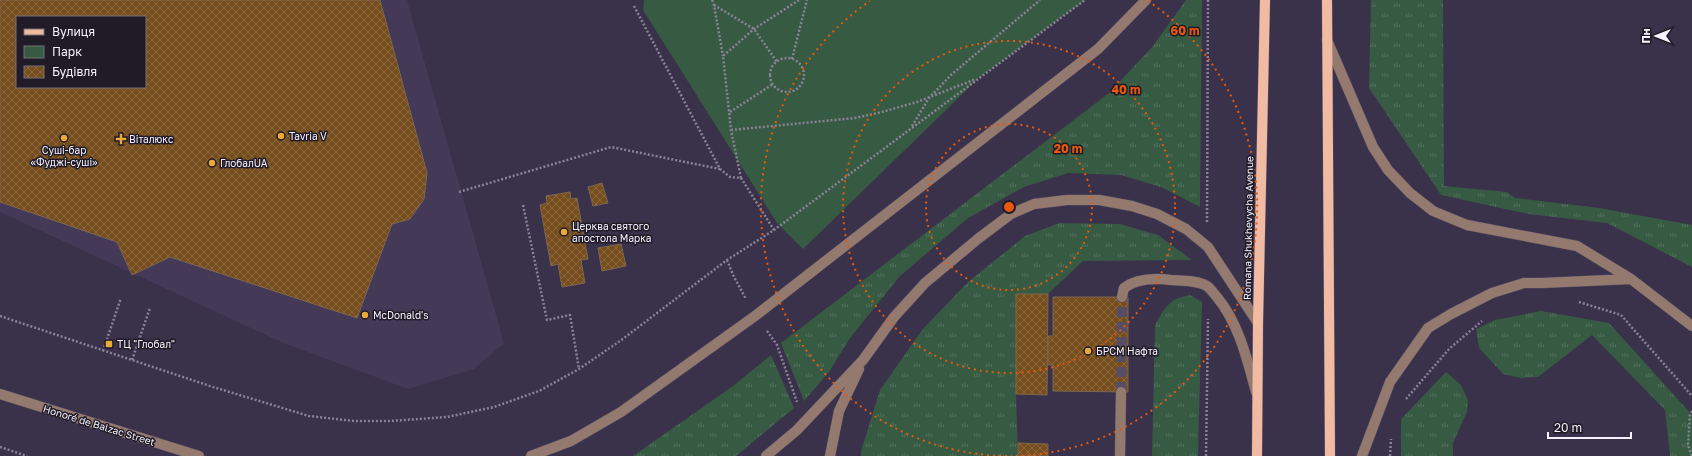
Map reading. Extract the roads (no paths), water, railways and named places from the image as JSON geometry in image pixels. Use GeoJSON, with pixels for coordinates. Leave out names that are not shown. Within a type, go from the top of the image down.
{"type":"FeatureCollection","features":[{"type":"Feature","properties":{"kind":"main road","name":"Romana Shukhevycha Avenue"},"geometry":{"type":"LineString","coordinates":[[1257,456],[1258,323],[1265,0]]}},
{"type":"Feature","properties":{"kind":"main road"},"geometry":{"type":"LineString","coordinates":[[1327,0],[1330,456]]}},
{"type":"Feature","properties":{"kind":"street"},"geometry":{"type":"LineString","coordinates":[[531,456],[571,441],[621,412],[755,316],[1098,49],[1146,0]]}},
{"type":"Feature","properties":{"kind":"street"},"geometry":{"type":"LineString","coordinates":[[1327,40],[1373,147],[1388,170],[1410,193],[1433,211],[1467,225],[1577,246],[1631,279],[1692,326]]}},
{"type":"Feature","properties":{"kind":"street"},"geometry":{"type":"LineString","coordinates":[[766,456],[797,430],[863,360],[894,317],[925,283],[979,238],[1011,214],[1034,204],[1067,200],[1099,200],[1132,206],[1158,214],[1186,229],[1208,246],[1258,323]]}},
{"type":"Feature","properties":{"kind":"street"},"geometry":{"type":"LineString","coordinates":[[1362,456],[1390,382],[1428,328],[1451,314],[1492,293],[1524,283],[1631,279]]}},
{"type":"Feature","properties":{"kind":"street"},"geometry":{"type":"LineString","coordinates":[[1122,297],[1124,288],[1130,283],[1144,280],[1172,280],[1202,284],[1208,287],[1226,308],[1244,347],[1257,396]]}},
{"type":"Feature","properties":{"kind":"street"},"geometry":{"type":"LineString","coordinates":[[830,456],[839,411],[863,360]]}},
{"type":"Feature","properties":{"kind":"street"},"geometry":{"type":"LineString","coordinates":[[1120,456],[1121,392]]}},
{"type":"Feature","properties":{"kind":"street","name":"Honoré de Balzac Street"},"geometry":{"type":"LineString","coordinates":[[0,394],[199,456]]}},
{"type":"Feature","properties":{"kind":"tunnel"},"geometry":{"type":"LineString","coordinates":[[1121,392],[1122,297]]}},
{"type":"Feature","properties":{"kind":"place","name":"Tavria V"},"geometry":{"type":"Point","coordinates":[281,136]}},
{"type":"Feature","properties":{"kind":"place","name":"Суші-бар «Фуджі-суші»"},"geometry":{"type":"Point","coordinates":[64,138]}},
{"type":"Feature","properties":{"kind":"place","name":"Віталюкс"},"geometry":{"type":"Point","coordinates":[121,139]}},
{"type":"Feature","properties":{"kind":"place","name":"ГлобалUA"},"geometry":{"type":"Point","coordinates":[212,163]}},
{"type":"Feature","properties":{"kind":"place","name":"Церква святого апостола Марка"},"geometry":{"type":"Point","coordinates":[564,232]}},
{"type":"Feature","properties":{"kind":"place","name":"McDonald's"},"geometry":{"type":"Point","coordinates":[365,315]}},
{"type":"Feature","properties":{"kind":"place","name":"ТЦ \"Глобал\""},"geometry":{"type":"Point","coordinates":[109,344]}},
{"type":"Feature","properties":{"kind":"place","name":"БРСМ Нафта"},"geometry":{"type":"Point","coordinates":[1088,351]}}]}
